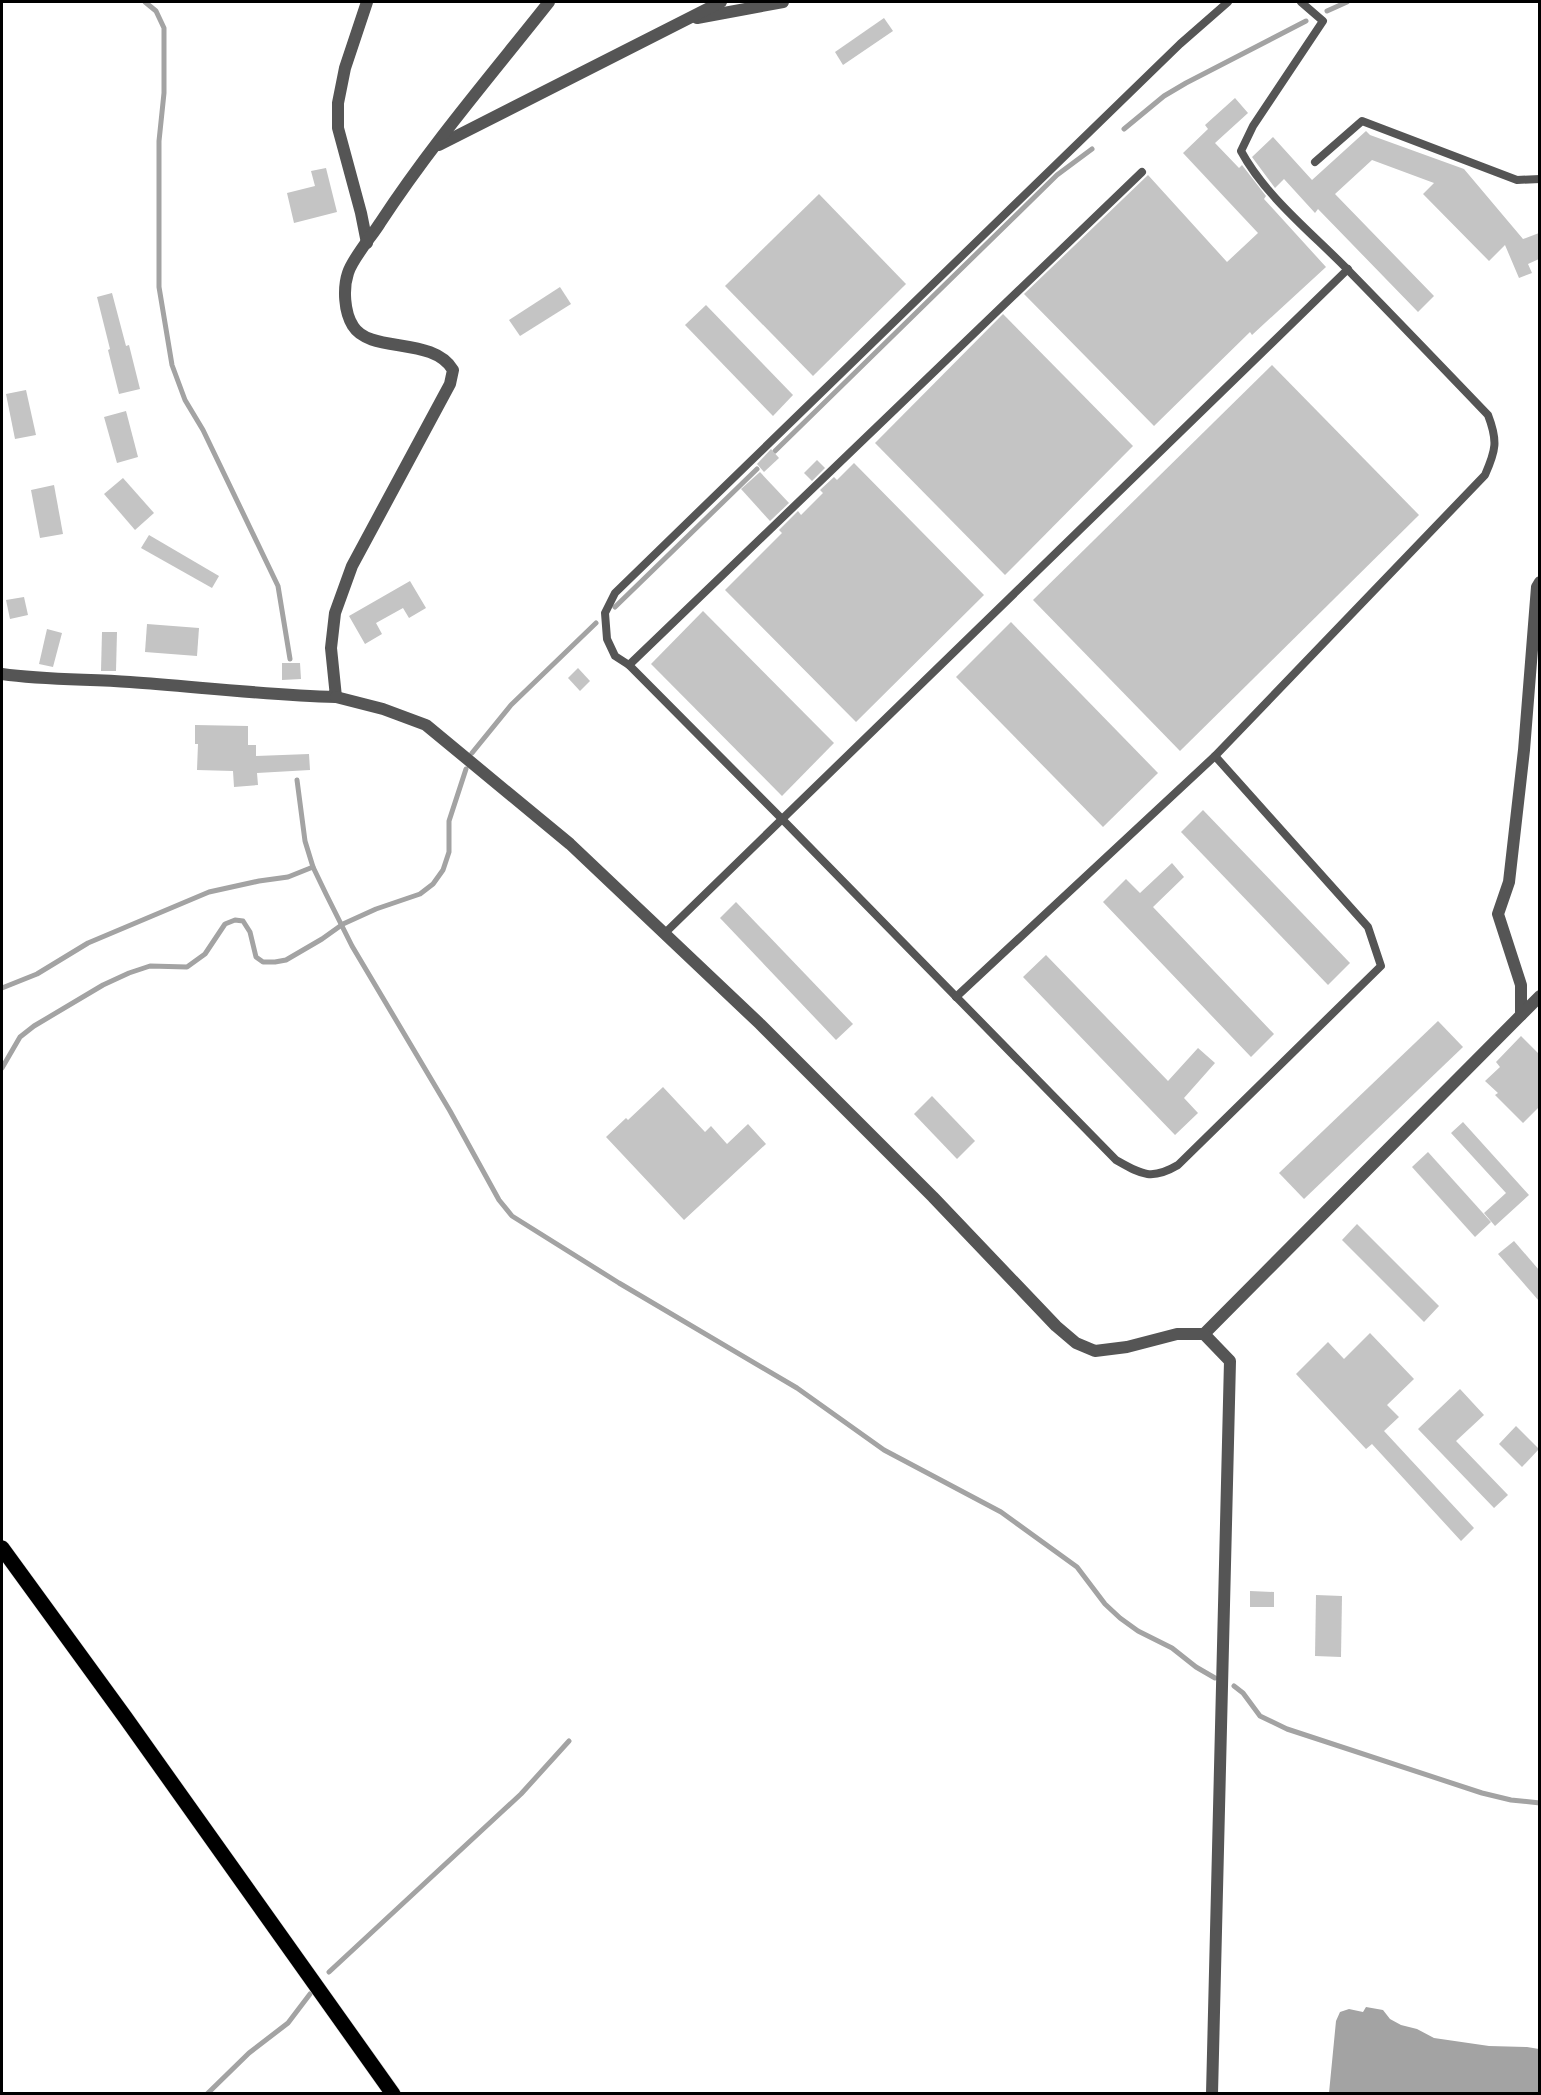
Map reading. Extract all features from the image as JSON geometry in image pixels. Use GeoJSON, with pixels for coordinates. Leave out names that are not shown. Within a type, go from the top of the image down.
{"type":"FeatureCollection","features":[{"type":"Feature","properties":{"kind":"main road"},"geometry":{"type":"LineString","coordinates":[[2,1548],[393,2094]]}},
{"type":"Feature","properties":{"kind":"street"},"geometry":{"type":"LineString","coordinates":[[367,2],[345,68],[338,103],[338,128],[367,243]]}},
{"type":"Feature","properties":{"kind":"street"},"geometry":{"type":"LineString","coordinates":[[336,697],[331,648],[335,613],[352,566],[450,384],[453,370],[447,361],[435,354],[367,338],[354,328],[348,317],[345,290],[348,271],[403,188],[549,2]]}},
{"type":"Feature","properties":{"kind":"street"},"geometry":{"type":"LineString","coordinates":[[434,148],[722,2]]}},
{"type":"Feature","properties":{"kind":"street"},"geometry":{"type":"LineString","coordinates":[[684,20],[783,2]]}},
{"type":"Feature","properties":{"kind":"street"},"geometry":{"type":"LineString","coordinates":[[1521,1015],[1521,985],[1498,914],[1509,882],[1539,582]]}},
{"type":"Feature","properties":{"kind":"street"},"geometry":{"type":"LineString","coordinates":[[2,674],[33,678],[128,682],[275,696],[336,697],[383,709],[426,724],[570,844],[665,933],[933,1197],[1056,1326],[1076,1343],[1095,1351],[1127,1347],[1177,1334],[1204,1334],[1539,996]]}},
{"type":"Feature","properties":{"kind":"street"},"geometry":{"type":"LineString","coordinates":[[1204,1334],[1230,1361],[1212,2094]]}},
{"type":"Feature","properties":{"kind":"lane"},"geometry":{"type":"LineString","coordinates":[[1215,756],[1368,927],[1381,966],[1178,1165],[1164,1173],[1143,1175],[1116,1160],[629,665],[615,656],[607,639],[605,613],[615,593],[1180,44],[1228,2]]}},
{"type":"Feature","properties":{"kind":"lane"},"geometry":{"type":"LineString","coordinates":[[956,997],[1215,756],[1485,475],[1495,453],[1494,431],[1488,415],[1348,269],[1278,200],[1246,161],[1242,151],[1253,126],[1323,21],[1301,2]]}},
{"type":"Feature","properties":{"kind":"lane"},"geometry":{"type":"LineString","coordinates":[[1315,162],[1362,121],[1517,180],[1539,179]]}},
{"type":"Feature","properties":{"kind":"lane"},"geometry":{"type":"LineString","coordinates":[[629,665],[1142,172]]}},
{"type":"Feature","properties":{"kind":"lane"},"geometry":{"type":"LineString","coordinates":[[665,933],[1348,269]]}},
{"type":"Feature","properties":{"kind":"shaded area"},"geometry":{"type":"Polygon","coordinates":[[[1366,2007],[1383,2010],[1390,2019],[1434,2038],[1489,2046],[1539,2049],[1539,2093],[1329,2093],[1336,2021],[1340,2012],[1349,2009],[1363,2012],[1366,2007]]]}},
{"type":"Feature","properties":{"kind":"building"},"geometry":{"type":"Polygon","coordinates":[[[884,18],[893,31],[843,65],[835,52],[884,18]]]}},
{"type":"Feature","properties":{"kind":"building"},"geometry":{"type":"Polygon","coordinates":[[[1235,98],[1248,113],[1215,143],[1239,168],[1242,165],[1266,196],[1264,199],[1326,267],[1252,335],[1250,332],[1154,426],[1024,294],[1148,175],[1227,262],[1258,233],[1183,153],[1208,129],[1205,125],[1235,98]]]}},
{"type":"Feature","properties":{"kind":"building"},"geometry":{"type":"Polygon","coordinates":[[[1366,131],[1370,135],[1464,169],[1523,239],[1539,233],[1539,259],[1528,264],[1532,273],[1519,278],[1505,245],[1489,261],[1423,194],[1434,183],[1372,160],[1335,194],[1434,296],[1418,312],[1318,209],[1315,213],[1284,179],[1275,188],[1252,157],[1273,137],[1312,180],[1366,131]]]}},
{"type":"Feature","properties":{"kind":"building"},"geometry":{"type":"Polygon","coordinates":[[[326,168],[337,212],[294,223],[287,193],[315,186],[311,171],[326,168]]]}},
{"type":"Feature","properties":{"kind":"building"},"geometry":{"type":"Polygon","coordinates":[[[819,194],[906,284],[813,376],[725,286],[819,194]]]}},
{"type":"Feature","properties":{"kind":"building"},"geometry":{"type":"Polygon","coordinates":[[[560,287],[571,304],[520,336],[509,320],[560,287]]]}},
{"type":"Feature","properties":{"kind":"building"},"geometry":{"type":"Polygon","coordinates":[[[112,293],[140,389],[119,394],[97,297],[112,293]]]}},
{"type":"Feature","properties":{"kind":"building"},"geometry":{"type":"Polygon","coordinates":[[[706,305],[793,395],[773,416],[685,325],[706,305]]]}},
{"type":"Feature","properties":{"kind":"building"},"geometry":{"type":"Polygon","coordinates":[[[1003,314],[1133,446],[1005,575],[875,443],[1003,314]]]}},
{"type":"Feature","properties":{"kind":"building"},"geometry":{"type":"Polygon","coordinates":[[[1272,365],[1419,515],[1180,751],[1033,600],[1272,365]]]}},
{"type":"Feature","properties":{"kind":"building"},"geometry":{"type":"Polygon","coordinates":[[[26,390],[36,435],[15,439],[6,394],[26,390]]]}},
{"type":"Feature","properties":{"kind":"building"},"geometry":{"type":"Polygon","coordinates":[[[126,411],[138,457],[117,463],[104,417],[126,411]]]}},
{"type":"Feature","properties":{"kind":"building"},"geometry":{"type":"Polygon","coordinates":[[[771,449],[779,458],[764,472],[757,464],[771,449]]]}},
{"type":"Feature","properties":{"kind":"building"},"geometry":{"type":"Polygon","coordinates":[[[817,460],[825,468],[812,481],[804,473],[817,460]]]}},
{"type":"Feature","properties":{"kind":"building"},"geometry":{"type":"Polygon","coordinates":[[[854,463],[984,595],[856,722],[725,590],[782,533],[779,530],[798,511],[801,515],[823,493],[820,490],[834,477],[837,480],[854,463]]]}},
{"type":"Feature","properties":{"kind":"building"},"geometry":{"type":"Polygon","coordinates":[[[760,472],[789,503],[770,521],[741,489],[760,472]]]}},
{"type":"Feature","properties":{"kind":"building"},"geometry":{"type":"Polygon","coordinates":[[[123,478],[154,513],[135,530],[104,494],[123,478]]]}},
{"type":"Feature","properties":{"kind":"building"},"geometry":{"type":"Polygon","coordinates":[[[54,485],[63,534],[40,538],[31,490],[54,485]]]}},
{"type":"Feature","properties":{"kind":"building"},"geometry":{"type":"Polygon","coordinates":[[[149,535],[219,576],[212,588],[141,548],[149,535]]]}},
{"type":"Feature","properties":{"kind":"building"},"geometry":{"type":"Polygon","coordinates":[[[410,581],[426,608],[409,618],[403,608],[376,623],[382,634],[365,644],[349,616],[410,581]]]}},
{"type":"Feature","properties":{"kind":"building"},"geometry":{"type":"Polygon","coordinates":[[[24,597],[28,615],[10,619],[6,600],[24,597]]]}},
{"type":"Feature","properties":{"kind":"building"},"geometry":{"type":"Polygon","coordinates":[[[703,611],[834,743],[782,796],[651,664],[703,611]]]}},
{"type":"Feature","properties":{"kind":"building"},"geometry":{"type":"Polygon","coordinates":[[[1011,622],[1158,773],[1103,827],[956,677],[1011,622]]]}},
{"type":"Feature","properties":{"kind":"building"},"geometry":{"type":"Polygon","coordinates":[[[147,624],[199,628],[197,656],[145,652],[147,624]]]}},
{"type":"Feature","properties":{"kind":"building"},"geometry":{"type":"Polygon","coordinates":[[[47,629],[62,633],[53,667],[39,664],[47,629]]]}},
{"type":"Feature","properties":{"kind":"building"},"geometry":{"type":"Polygon","coordinates":[[[102,632],[117,632],[116,671],[101,671],[102,632]]]}},
{"type":"Feature","properties":{"kind":"building"},"geometry":{"type":"Polygon","coordinates":[[[282,663],[300,663],[301,679],[282,680],[282,663]]]}},
{"type":"Feature","properties":{"kind":"building"},"geometry":{"type":"Polygon","coordinates":[[[578,668],[590,681],[580,691],[568,678],[578,668]]]}},
{"type":"Feature","properties":{"kind":"building"},"geometry":{"type":"Polygon","coordinates":[[[195,725],[248,726],[248,745],[256,745],[256,756],[309,754],[310,770],[257,773],[258,785],[234,787],[233,771],[197,770],[198,744],[195,744],[195,725]]]}},
{"type":"Feature","properties":{"kind":"building"},"geometry":{"type":"Polygon","coordinates":[[[1203,810],[1350,963],[1328,985],[1181,832],[1203,810]]]}},
{"type":"Feature","properties":{"kind":"building"},"geometry":{"type":"Polygon","coordinates":[[[1172,863],[1184,877],[1153,907],[1274,1034],[1251,1057],[1103,902],[1126,879],[1140,893],[1172,863]]]}},
{"type":"Feature","properties":{"kind":"building"},"geometry":{"type":"Polygon","coordinates":[[[736,902],[853,1024],[836,1040],[720,918],[736,902]]]}},
{"type":"Feature","properties":{"kind":"building"},"geometry":{"type":"Polygon","coordinates":[[[1046,955],[1168,1081],[1198,1048],[1215,1063],[1184,1098],[1198,1113],[1175,1135],[1023,977],[1046,955]]]}},
{"type":"Feature","properties":{"kind":"building"},"geometry":{"type":"Polygon","coordinates":[[[1438,1021],[1463,1047],[1304,1199],[1279,1173],[1438,1021]]]}},
{"type":"Feature","properties":{"kind":"building"},"geometry":{"type":"Polygon","coordinates":[[[1521,1036],[1539,1054],[1539,1107],[1523,1123],[1495,1095],[1498,1093],[1485,1081],[1500,1067],[1496,1062],[1521,1036]]]}},
{"type":"Feature","properties":{"kind":"building"},"geometry":{"type":"Polygon","coordinates":[[[663,1087],[705,1132],[711,1126],[727,1144],[748,1124],[766,1144],[684,1220],[606,1137],[663,1087]]]}},
{"type":"Feature","properties":{"kind":"building"},"geometry":{"type":"Polygon","coordinates":[[[932,1096],[975,1141],[957,1159],[914,1114],[932,1096]]]}},
{"type":"Feature","properties":{"kind":"building"},"geometry":{"type":"Polygon","coordinates":[[[1463,1122],[1529,1195],[1495,1226],[1484,1213],[1506,1193],[1451,1133],[1463,1122]]]}},
{"type":"Feature","properties":{"kind":"building"},"geometry":{"type":"Polygon","coordinates":[[[1428,1152],[1491,1222],[1475,1237],[1412,1167],[1428,1152]]]}},
{"type":"Feature","properties":{"kind":"building"},"geometry":{"type":"Polygon","coordinates":[[[1357,1224],[1439,1306],[1424,1322],[1342,1240],[1357,1224]]]}},
{"type":"Feature","properties":{"kind":"building"},"geometry":{"type":"Polygon","coordinates":[[[1514,1241],[1539,1270],[1539,1301],[1498,1254],[1514,1241]]]}},
{"type":"Feature","properties":{"kind":"building"},"geometry":{"type":"Polygon","coordinates":[[[1370,1333],[1414,1379],[1387,1405],[1399,1417],[1384,1431],[1474,1528],[1461,1541],[1372,1444],[1366,1449],[1296,1374],[1328,1342],[1344,1359],[1370,1333]]]}},
{"type":"Feature","properties":{"kind":"building"},"geometry":{"type":"Polygon","coordinates":[[[1460,1389],[1484,1415],[1456,1441],[1508,1495],[1494,1508],[1418,1429],[1460,1389]]]}},
{"type":"Feature","properties":{"kind":"building"},"geometry":{"type":"Polygon","coordinates":[[[1516,1426],[1539,1449],[1522,1467],[1499,1444],[1516,1426]]]}},
{"type":"Feature","properties":{"kind":"building"},"geometry":{"type":"Polygon","coordinates":[[[1250,1591],[1274,1592],[1274,1607],[1250,1607],[1250,1591]]]}},
{"type":"Feature","properties":{"kind":"building"},"geometry":{"type":"Polygon","coordinates":[[[1316,1595],[1342,1596],[1341,1657],[1315,1656],[1316,1595]]]}},
{"type":"Feature","properties":{"kind":"waterway"},"geometry":{"type":"LineString","coordinates":[[145,2],[156,11],[164,28],[164,93],[159,141],[159,287],[172,365],[185,400],[203,430],[278,586],[290,659]]}},
{"type":"Feature","properties":{"kind":"waterway"},"geometry":{"type":"LineString","coordinates":[[1327,11],[1347,2]]}},
{"type":"Feature","properties":{"kind":"waterway"},"geometry":{"type":"LineString","coordinates":[[1124,129],[1164,96],[1306,21]]}},
{"type":"Feature","properties":{"kind":"waterway"},"geometry":{"type":"LineString","coordinates":[[775,451],[1057,175],[1092,149]]}},
{"type":"Feature","properties":{"kind":"waterway"},"geometry":{"type":"LineString","coordinates":[[615,607],[757,469]]}},
{"type":"Feature","properties":{"kind":"waterway"},"geometry":{"type":"LineString","coordinates":[[472,753],[511,705],[596,623]]}},
{"type":"Feature","properties":{"kind":"waterway"},"geometry":{"type":"LineString","coordinates":[[2,1068],[20,1037],[34,1026],[103,985],[129,973],[150,966],[187,967],[205,954],[225,924],[235,920],[243,921],[250,932],[256,957],[263,962],[275,962],[286,960],[343,924],[376,909],[420,894],[433,884],[443,870],[449,852],[449,821],[466,769]]}},
{"type":"Feature","properties":{"kind":"waterway"},"geometry":{"type":"LineString","coordinates":[[297,780],[305,841],[313,867],[326,894],[352,946],[450,1111],[499,1200],[512,1216],[619,1283],[797,1388],[884,1450],[1001,1512],[1077,1567],[1105,1604],[1120,1618],[1138,1631],[1172,1648],[1196,1667],[1215,1678]]}},
{"type":"Feature","properties":{"kind":"waterway"},"geometry":{"type":"LineString","coordinates":[[2,988],[37,974],[88,943],[209,892],[288,877],[313,867]]}},
{"type":"Feature","properties":{"kind":"waterway"},"geometry":{"type":"LineString","coordinates":[[1234,1686],[1243,1693],[1260,1716],[1287,1729],[1482,1793],[1511,1800],[1540,1803]]}},
{"type":"Feature","properties":{"kind":"waterway"},"geometry":{"type":"LineString","coordinates":[[329,1972],[521,1794],[569,1741]]}},
{"type":"Feature","properties":{"kind":"waterway"},"geometry":{"type":"LineString","coordinates":[[207,2094],[249,2053],[288,2023],[310,1994]]}}]}
